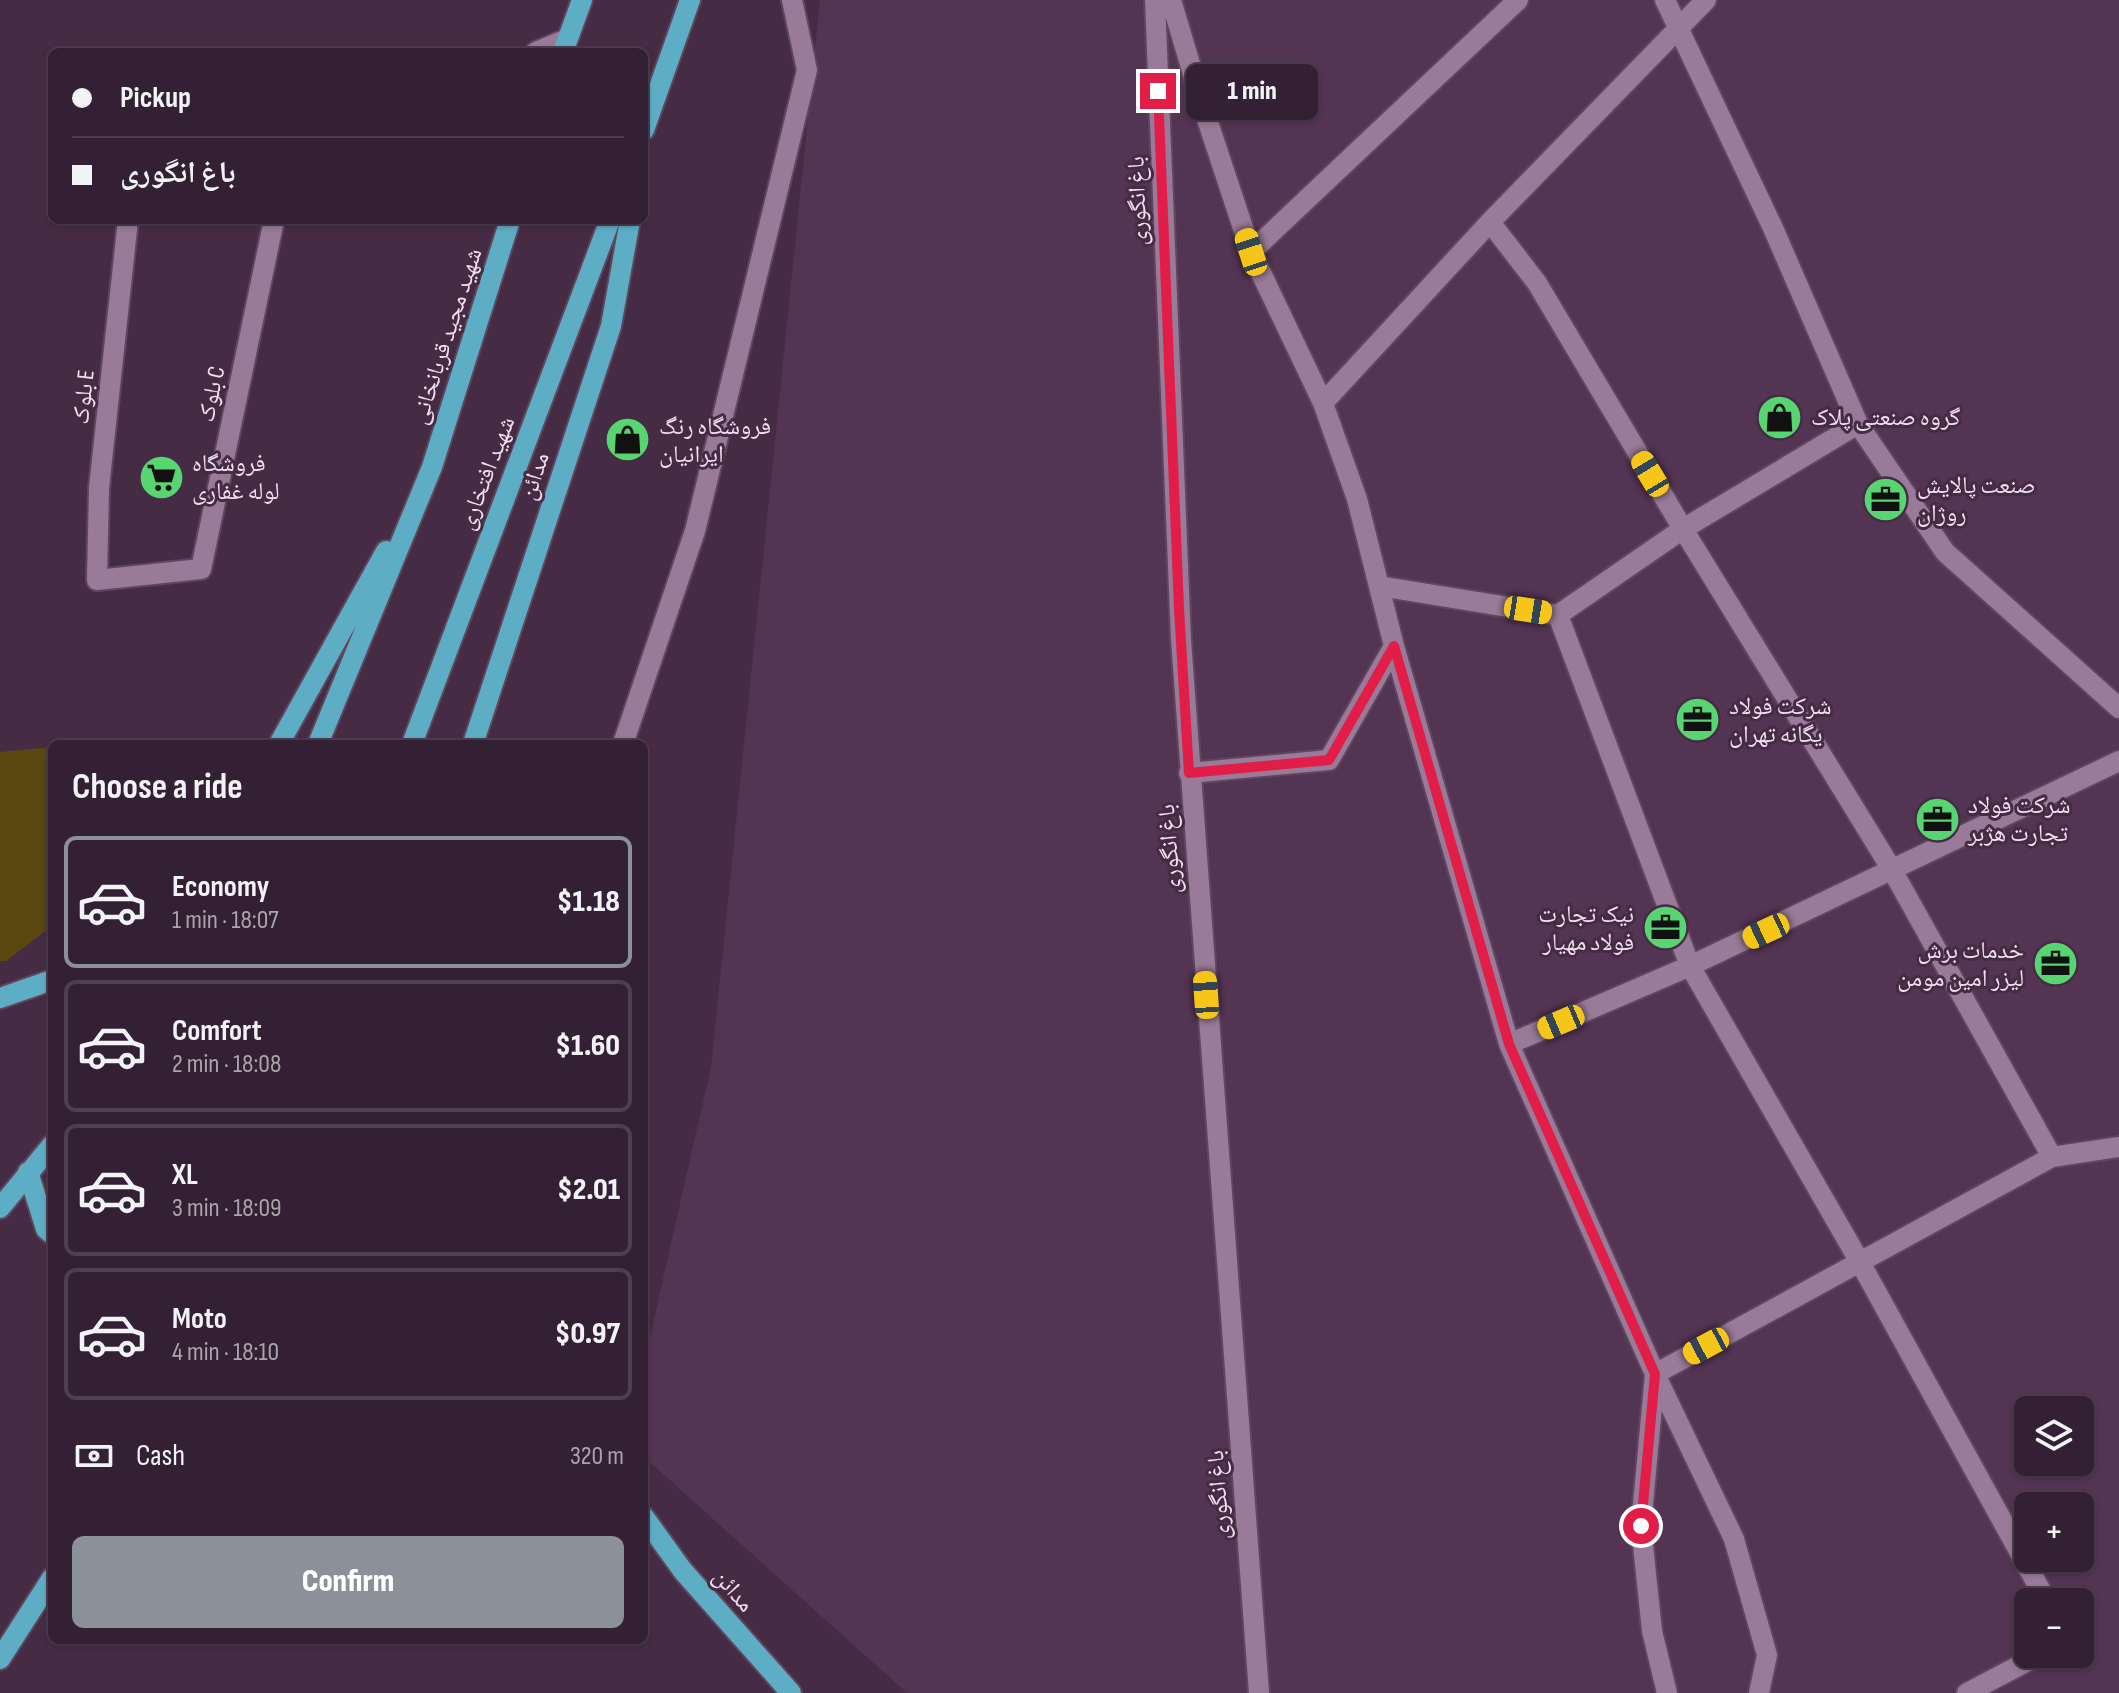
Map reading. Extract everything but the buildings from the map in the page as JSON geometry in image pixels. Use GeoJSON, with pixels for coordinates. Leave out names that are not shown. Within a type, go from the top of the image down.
{"type":"FeatureCollection","features":[{"type":"Feature","properties":{"kind":"main road"},"geometry":{"type":"LineString","coordinates":[[565,46],[582,0]]}},
{"type":"Feature","properties":{"kind":"main road"},"geometry":{"type":"LineString","coordinates":[[648,121],[690,0]]}},
{"type":"Feature","properties":{"kind":"main road","name":"شهید مجید قربانخانی"},"geometry":{"type":"LineString","coordinates":[[432,467],[509,224]]}},
{"type":"Feature","properties":{"kind":"main road","name":"شهید افتخاری"},"geometry":{"type":"LineString","coordinates":[[414,740],[608,224]]}},
{"type":"Feature","properties":{"kind":"main road","name":"مدائن"},"geometry":{"type":"LineString","coordinates":[[474,740],[611,326],[629,224]]}},
{"type":"Feature","properties":{"kind":"main road"},"geometry":{"type":"LineString","coordinates":[[281,740],[432,467]]}},
{"type":"Feature","properties":{"kind":"main road"},"geometry":{"type":"LineString","coordinates":[[320,740],[432,467]]}},
{"type":"Feature","properties":{"kind":"main road"},"geometry":{"type":"LineString","coordinates":[[0,998],[48,981]]}},
{"type":"Feature","properties":{"kind":"main road"},"geometry":{"type":"LineString","coordinates":[[0,1208],[48,1150]]}},
{"type":"Feature","properties":{"kind":"main road"},"geometry":{"type":"LineString","coordinates":[[28,1172],[48,1231]]}},
{"type":"Feature","properties":{"kind":"main road","name":"مدائن"},"geometry":{"type":"LineString","coordinates":[[648,1523],[683,1571],[791,1693]]}},
{"type":"Feature","properties":{"kind":"main road"},"geometry":{"type":"LineString","coordinates":[[0,1659],[48,1584]]}},
{"type":"Feature","properties":{"kind":"street"},"geometry":{"type":"LineString","coordinates":[[624,740],[695,531],[807,70],[792,0]]}},
{"type":"Feature","properties":{"kind":"street","name":"باغ انگوری"},"geometry":{"type":"LineString","coordinates":[[1155,0],[1180,624],[1189,773],[1259,1693]]}},
{"type":"Feature","properties":{"kind":"street"},"geometry":{"type":"LineString","coordinates":[[1171,0],[1251,252],[1323,403],[1357,499],[1394,646],[1509,1044],[1655,1374],[1734,1539],[1767,1655],[1759,1693]]}},
{"type":"Feature","properties":{"kind":"street"},"geometry":{"type":"LineString","coordinates":[[1251,252],[1518,0]]}},
{"type":"Feature","properties":{"kind":"street"},"geometry":{"type":"LineString","coordinates":[[1665,0],[1773,228],[1858,424],[1945,552],[2119,708]]}},
{"type":"Feature","properties":{"kind":"street"},"geometry":{"type":"LineString","coordinates":[[1323,403],[1490,222],[1706,0]]}},
{"type":"Feature","properties":{"kind":"street"},"geometry":{"type":"LineString","coordinates":[[1490,222],[1537,283],[1683,529],[1891,868],[2052,1157]]}},
{"type":"Feature","properties":{"kind":"street","name":"بلوک E"},"geometry":{"type":"LineString","coordinates":[[97,580],[99,488],[128,224]]}},
{"type":"Feature","properties":{"kind":"street","name":"بلوک C"},"geometry":{"type":"LineString","coordinates":[[97,580],[201,569],[273,224]]}},
{"type":"Feature","properties":{"kind":"street"},"geometry":{"type":"LineString","coordinates":[[1379,586],[1558,615],[1683,529],[1858,424]]}},
{"type":"Feature","properties":{"kind":"street"},"geometry":{"type":"LineString","coordinates":[[1558,615],[1690,966],[1861,1264],[2039,1588]]}},
{"type":"Feature","properties":{"kind":"street"},"geometry":{"type":"LineString","coordinates":[[1189,773],[1329,760],[1394,646]]}},
{"type":"Feature","properties":{"kind":"street"},"geometry":{"type":"LineString","coordinates":[[1509,1044],[1690,966],[2119,761]]}},
{"type":"Feature","properties":{"kind":"street"},"geometry":{"type":"LineString","coordinates":[[1655,1374],[2052,1157],[2119,1147]]}},
{"type":"Feature","properties":{"kind":"street"},"geometry":{"type":"LineString","coordinates":[[1655,1374],[1641,1526],[1652,1631],[1667,1693]]}},
{"type":"Feature","properties":{"kind":"street"},"geometry":{"type":"LineString","coordinates":[[1967,1693],[2014,1668]]}},
{"type":"Feature","properties":{"kind":"shaded area"},"geometry":{"type":"Polygon","coordinates":[[[820,0],[2119,0],[2119,1693],[907,1693],[648,1461],[648,1345],[711,1067],[820,0]]]}},
{"type":"Feature","properties":{"kind":"shaded area"},"geometry":{"type":"Polygon","coordinates":[[[48,747],[48,929],[6,961],[0,961],[0,752],[48,747]]]}},
{"type":"Feature","properties":{"kind":"place","name":"گروه صنعتی پلاک"},"geometry":{"type":"Point","coordinates":[1780,417]}},
{"type":"Feature","properties":{"kind":"place","name":"فروشگاه رنگ ایرانیان"},"geometry":{"type":"Point","coordinates":[628,440]}},
{"type":"Feature","properties":{"kind":"place","name":"فروشگاه لوله غفاری"},"geometry":{"type":"Point","coordinates":[161,477]}},
{"type":"Feature","properties":{"kind":"place","name":"صنعت پالایش روژان"},"geometry":{"type":"Point","coordinates":[1886,499]}},
{"type":"Feature","properties":{"kind":"place","name":"شرکت فولاد یگانه تهران"},"geometry":{"type":"Point","coordinates":[1698,720]}},
{"type":"Feature","properties":{"kind":"place","name":"شرکت فولاد تجارت هژبر"},"geometry":{"type":"Point","coordinates":[1937,819]}},
{"type":"Feature","properties":{"kind":"place","name":"نیک تجارت فولاد مهیار"},"geometry":{"type":"Point","coordinates":[1665,928]}},
{"type":"Feature","properties":{"kind":"place","name":"خدمات برش لیزر امین مومن"},"geometry":{"type":"Point","coordinates":[2055,964]}},
{"type":"Feature","properties":{"kind":"route"},"geometry":{"type":"LineString","coordinates":[[1158,91],[1179,609],[1189,773],[1329,760],[1394,646],[1509,1044],[1655,1374],[1641,1526]]}}]}
